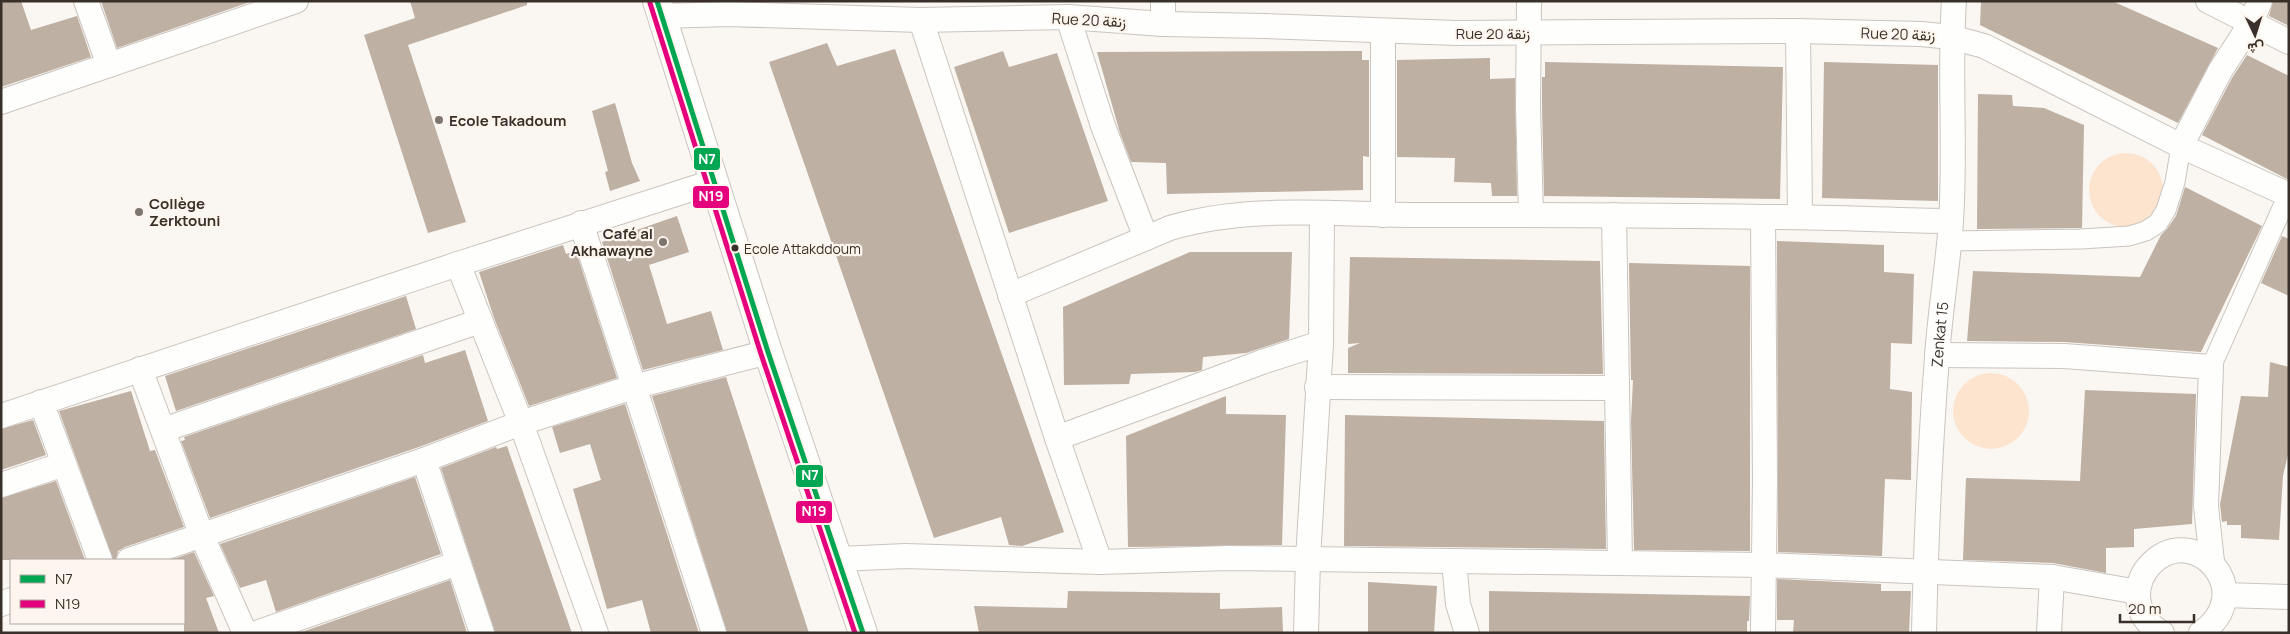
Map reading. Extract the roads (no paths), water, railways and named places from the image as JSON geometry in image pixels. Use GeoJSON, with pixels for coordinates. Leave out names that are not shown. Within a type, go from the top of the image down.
{"type":"FeatureCollection","features":[{"type":"Feature","properties":{"kind":"main road"},"geometry":{"type":"LineString","coordinates":[[660,8],[713,182],[768,352],[840,559],[863,633]]}},
{"type":"Feature","properties":{"kind":"street"},"geometry":{"type":"LineString","coordinates":[[86,1],[109,65]]}},
{"type":"Feature","properties":{"kind":"street"},"geometry":{"type":"LineString","coordinates":[[1163,1],[1163,24]]}},
{"type":"Feature","properties":{"kind":"street"},"geometry":{"type":"LineString","coordinates":[[1529,1],[1531,214]]}},
{"type":"Feature","properties":{"kind":"street","name":"Zenkat 15"},"geometry":{"type":"LineString","coordinates":[[1924,633],[1925,571],[1937,355],[1950,231],[1954,139],[1951,37],[1954,1]]}},
{"type":"Feature","properties":{"kind":"street"},"geometry":{"type":"LineString","coordinates":[[2208,1],[2289,42]]}},
{"type":"Feature","properties":{"kind":"street"},"geometry":{"type":"LineString","coordinates":[[1010,295],[1146,238],[1192,221],[1221,217],[1322,213],[1383,215],[1763,216],[1800,217],[1950,231],[2081,238],[2129,236],[2146,231],[2158,223],[2166,210],[2175,182],[2180,146],[2220,71],[2251,23],[2260,1]]}},
{"type":"Feature","properties":{"kind":"street"},"geometry":{"type":"LineString","coordinates":[[1,102],[282,3]]}},
{"type":"Feature","properties":{"kind":"street","name":"Rue 20 زنقة"},"geometry":{"type":"LineString","coordinates":[[660,8],[728,14],[921,20],[1068,17],[1163,24],[1264,26],[1383,32],[1798,31],[1921,34],[1951,37],[1984,46],[2180,146],[2288,195]]}},
{"type":"Feature","properties":{"kind":"street"},"geometry":{"type":"LineString","coordinates":[[1068,17],[1103,126],[1146,238]]}},
{"type":"Feature","properties":{"kind":"street"},"geometry":{"type":"LineString","coordinates":[[921,20],[1057,438],[1100,562]]}},
{"type":"Feature","properties":{"kind":"street"},"geometry":{"type":"LineString","coordinates":[[1798,31],[1800,217]]}},
{"type":"Feature","properties":{"kind":"street"},"geometry":{"type":"LineString","coordinates":[[1383,32],[1383,215]]}},
{"type":"Feature","properties":{"kind":"street"},"geometry":{"type":"LineString","coordinates":[[1,416],[458,264],[713,182]]}},
{"type":"Feature","properties":{"kind":"street"},"geometry":{"type":"LineString","coordinates":[[2202,633],[2213,624],[2222,611],[2225,595],[2224,583],[2212,562],[2206,506],[2211,367],[2288,195]]}},
{"type":"Feature","properties":{"kind":"street"},"geometry":{"type":"LineString","coordinates":[[1306,633],[1308,559],[1321,343],[1322,213]]}},
{"type":"Feature","properties":{"kind":"street"},"geometry":{"type":"LineString","coordinates":[[1614,215],[1620,562]]}},
{"type":"Feature","properties":{"kind":"street"},"geometry":{"type":"LineString","coordinates":[[1763,216],[1763,633]]}},
{"type":"Feature","properties":{"kind":"street"},"geometry":{"type":"LineString","coordinates":[[581,224],[714,633]]}},
{"type":"Feature","properties":{"kind":"street"},"geometry":{"type":"LineString","coordinates":[[458,264],[521,423],[596,633]]}},
{"type":"Feature","properties":{"kind":"street"},"geometry":{"type":"LineString","coordinates":[[163,430],[480,320]]}},
{"type":"Feature","properties":{"kind":"street"},"geometry":{"type":"LineString","coordinates":[[1057,438],[1262,362],[1321,343]]}},
{"type":"Feature","properties":{"kind":"street"},"geometry":{"type":"LineString","coordinates":[[132,559],[424,460],[521,423],[633,387],[768,352]]}},
{"type":"Feature","properties":{"kind":"street"},"geometry":{"type":"LineString","coordinates":[[1937,355],[2064,356],[2211,367]]}},
{"type":"Feature","properties":{"kind":"street"},"geometry":{"type":"LineString","coordinates":[[140,369],[202,536],[245,633]]}},
{"type":"Feature","properties":{"kind":"street"},"geometry":{"type":"LineString","coordinates":[[1317,387],[1617,388]]}},
{"type":"Feature","properties":{"kind":"street"},"geometry":{"type":"LineString","coordinates":[[41,402],[100,559]]}},
{"type":"Feature","properties":{"kind":"street"},"geometry":{"type":"LineString","coordinates":[[424,460],[482,633]]}},
{"type":"Feature","properties":{"kind":"street"},"geometry":{"type":"LineString","coordinates":[[1,485],[64,464]]}},
{"type":"Feature","properties":{"kind":"street"},"geometry":{"type":"LineString","coordinates":[[2162,633],[2149,623],[2143,614],[2138,592],[2140,580],[2146,569],[2154,560],[2165,554],[2177,551],[2190,551],[2202,555],[2212,562]]}},
{"type":"Feature","properties":{"kind":"street"},"geometry":{"type":"LineString","coordinates":[[840,559],[905,556],[1100,562],[1229,558],[1764,565],[2052,577],[2138,592]]}},
{"type":"Feature","properties":{"kind":"street"},"geometry":{"type":"LineString","coordinates":[[1454,562],[1458,604],[1467,633]]}},
{"type":"Feature","properties":{"kind":"street"},"geometry":{"type":"LineString","coordinates":[[256,633],[458,563]]}},
{"type":"Feature","properties":{"kind":"street"},"geometry":{"type":"LineString","coordinates":[[2049,633],[2052,577]]}},
{"type":"Feature","properties":{"kind":"street"},"geometry":{"type":"LineString","coordinates":[[2225,595],[2289,597]]}},
{"type":"Feature","properties":{"kind":"place","name":"Ecole Takadoum"},"geometry":{"type":"Point","coordinates":[439,120]}},
{"type":"Feature","properties":{"kind":"place","name":"Collège Zerktouni"},"geometry":{"type":"Point","coordinates":[139,212]}},
{"type":"Feature","properties":{"kind":"place","name":"Café al Akhawayne"},"geometry":{"type":"Point","coordinates":[663,242]}},
{"type":"Feature","properties":{"kind":"place","name":"Ecole Attakddoum"},"geometry":{"type":"Point","coordinates":[735,248]}}]}
